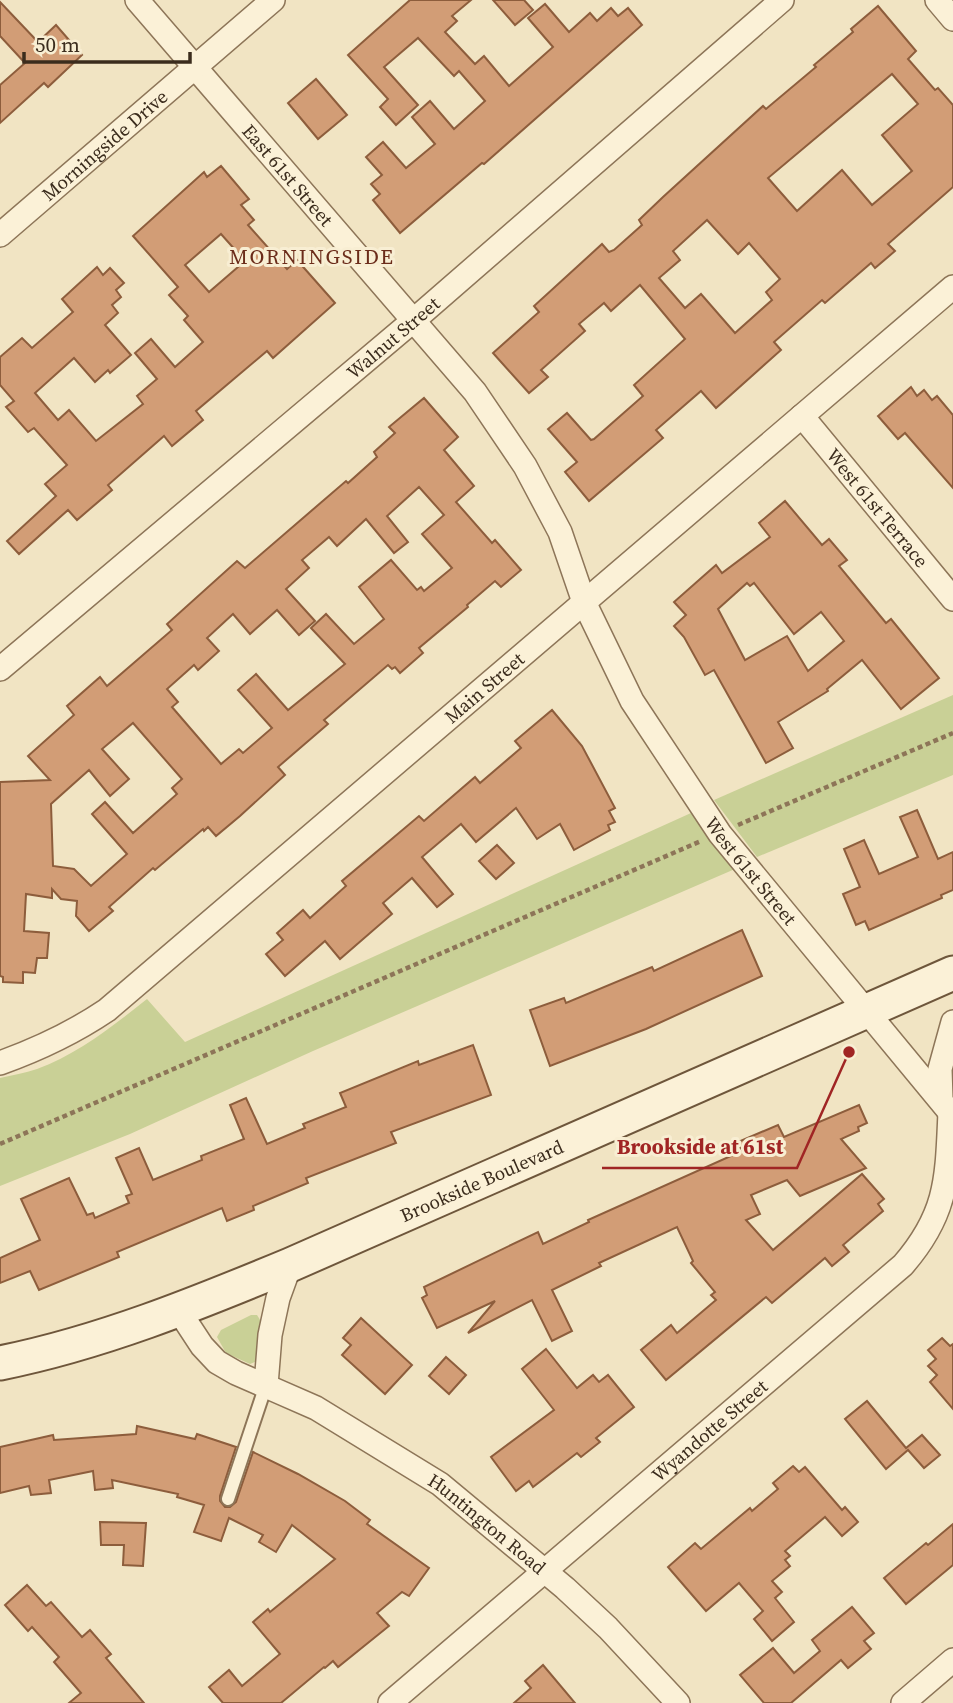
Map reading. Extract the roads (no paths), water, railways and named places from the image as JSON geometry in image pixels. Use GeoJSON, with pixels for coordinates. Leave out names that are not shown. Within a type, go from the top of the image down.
{"type":"FeatureCollection","features":[{"type":"Feature","properties":{"kind":"main road","name":"Brookside Boulevard"},"geometry":{"type":"LineString","coordinates":[[0,1363],[41,1355],[179,1311],[290,1265],[953,973]]}},
{"type":"Feature","properties":{"kind":"street","name":"East 61st Street"},"geometry":{"type":"LineString","coordinates":[[138,0],[474,392],[525,466],[560,532],[584,602]]}},
{"type":"Feature","properties":{"kind":"street","name":"Morningside Drive"},"geometry":{"type":"LineString","coordinates":[[0,235],[273,0]]}},
{"type":"Feature","properties":{"kind":"street","name":"Walnut Street"},"geometry":{"type":"LineString","coordinates":[[0,669],[414,320],[782,0]]}},
{"type":"Feature","properties":{"kind":"street"},"geometry":{"type":"LineString","coordinates":[[937,0],[953,19]]}},
{"type":"Feature","properties":{"kind":"street","name":"Main Street"},"geometry":{"type":"LineString","coordinates":[[0,1063],[51,1043],[83,1027],[107,1010],[953,287]]}},
{"type":"Feature","properties":{"kind":"street","name":"West 61st Terrace"},"geometry":{"type":"LineString","coordinates":[[802,416],[953,599]]}},
{"type":"Feature","properties":{"kind":"street","name":"West 61st Street"},"geometry":{"type":"LineString","coordinates":[[584,602],[632,701],[720,834],[948,1109]]}},
{"type":"Feature","properties":{"kind":"street","name":"Wyandotte Street"},"geometry":{"type":"LineString","coordinates":[[390,1703],[903,1265],[930,1231],[941,1203],[948,1109],[940,1069],[953,1022]]}},
{"type":"Feature","properties":{"kind":"street"},"geometry":{"type":"LineString","coordinates":[[930,1231],[953,1204]]}},
{"type":"Feature","properties":{"kind":"street"},"geometry":{"type":"LineString","coordinates":[[266,1385],[270,1335],[278,1298],[290,1265]]}},
{"type":"Feature","properties":{"kind":"street","name":"Huntington Road"},"geometry":{"type":"LineString","coordinates":[[179,1311],[202,1346],[217,1362],[316,1408],[440,1485],[545,1570],[608,1628],[678,1703]]}},
{"type":"Feature","properties":{"kind":"street"},"geometry":{"type":"LineString","coordinates":[[903,1703],[953,1660]]}},
{"type":"Feature","properties":{"kind":"lane"},"geometry":{"type":"LineString","coordinates":[[228,1499],[266,1385]]}},
{"type":"Feature","properties":{"kind":"place","name":"Brookside at 61st"},"geometry":{"type":"Point","coordinates":[849,1052]}},
{"type":"Feature","properties":{"kind":"district","name":"MORNINGSIDE"},"geometry":{"type":"Point","coordinates":[312,257]}}]}
